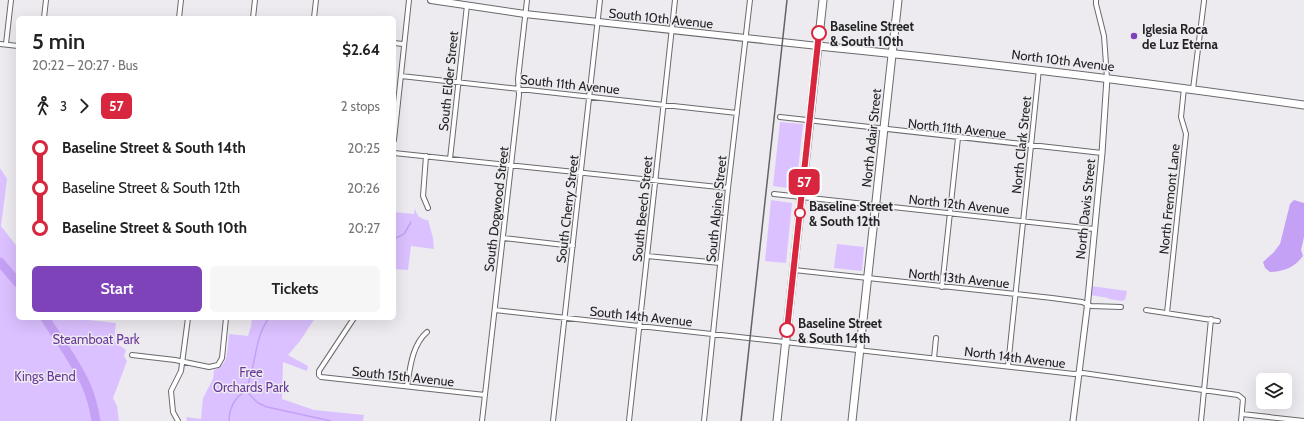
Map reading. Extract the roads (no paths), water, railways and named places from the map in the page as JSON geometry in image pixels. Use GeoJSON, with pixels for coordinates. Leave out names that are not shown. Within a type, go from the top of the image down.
{"type":"FeatureCollection","features":[{"type":"Feature","properties":{"kind":"main road","name":"South 10th Avenue"},"geometry":{"type":"LineString","coordinates":[[431,0],[526,14],[818,46]]}},
{"type":"Feature","properties":{"kind":"main road"},"geometry":{"type":"LineString","coordinates":[[777,421],[823,0]]}},
{"type":"Feature","properties":{"kind":"main road","name":"North Adair Street"},"geometry":{"type":"LineString","coordinates":[[852,421],[898,0]]}},
{"type":"Feature","properties":{"kind":"main road","name":"North 10th Avenue"},"geometry":{"type":"LineString","coordinates":[[818,46],[1039,69],[1304,105]]}},
{"type":"Feature","properties":{"kind":"street"},"geometry":{"type":"LineString","coordinates":[[6,44],[11,0]]}},
{"type":"Feature","properties":{"kind":"street"},"geometry":{"type":"LineString","coordinates":[[44,16],[46,0]]}},
{"type":"Feature","properties":{"kind":"street"},"geometry":{"type":"LineString","coordinates":[[179,16],[181,0]]}},
{"type":"Feature","properties":{"kind":"street"},"geometry":{"type":"LineString","coordinates":[[253,16],[255,0]]}},
{"type":"Feature","properties":{"kind":"street"},"geometry":{"type":"LineString","coordinates":[[314,16],[316,0]]}},
{"type":"Feature","properties":{"kind":"street"},"geometry":{"type":"LineString","coordinates":[[396,122],[409,0]]}},
{"type":"Feature","properties":{"kind":"street","name":"South Dogwood Street"},"geometry":{"type":"LineString","coordinates":[[482,421],[511,165],[519,89],[518,80],[527,0]]}},
{"type":"Feature","properties":{"kind":"street","name":"South Cherry Street"},"geometry":{"type":"LineString","coordinates":[[553,421],[582,173],[600,0]]}},
{"type":"Feature","properties":{"kind":"street","name":"South Beech Street"},"geometry":{"type":"LineString","coordinates":[[629,421],[675,0]]}},
{"type":"Feature","properties":{"kind":"street","name":"South Alpine Street"},"geometry":{"type":"LineString","coordinates":[[704,421],[728,188],[750,0]]}},
{"type":"Feature","properties":{"kind":"street","name":"North Davis Street"},"geometry":{"type":"LineString","coordinates":[[1073,421],[1087,304],[1102,153],[1107,78],[1104,36],[1096,0]]}},
{"type":"Feature","properties":{"kind":"street"},"geometry":{"type":"LineString","coordinates":[[1193,89],[1204,1]]}},
{"type":"Feature","properties":{"kind":"street","name":"South Elder Street"},"geometry":{"type":"LineString","coordinates":[[450,159],[467,5]]}},
{"type":"Feature","properties":{"kind":"street"},"geometry":{"type":"LineString","coordinates":[[396,43],[404,44]]}},
{"type":"Feature","properties":{"kind":"street"},"geometry":{"type":"LineString","coordinates":[[0,44],[16,46]]}},
{"type":"Feature","properties":{"kind":"street","name":"North Clark Street"},"geometry":{"type":"LineString","coordinates":[[1008,366],[1039,69]]}},
{"type":"Feature","properties":{"kind":"street","name":"South 11th Avenue"},"geometry":{"type":"LineString","coordinates":[[401,76],[737,113]]}},
{"type":"Feature","properties":{"kind":"street","name":"North Fremont Lane"},"geometry":{"type":"LineString","coordinates":[[1167,313],[1186,134],[1181,117],[1184,88]]}},
{"type":"Feature","properties":{"kind":"street"},"geometry":{"type":"LineString","coordinates":[[780,117],[810,120]]}},
{"type":"Feature","properties":{"kind":"street","name":"North 11th Avenue"},"geometry":{"type":"LineString","coordinates":[[810,120],[884,130],[1102,153]]}},
{"type":"Feature","properties":{"kind":"street"},"geometry":{"type":"LineString","coordinates":[[942,287],[958,138]]}},
{"type":"Feature","properties":{"kind":"street"},"geometry":{"type":"LineString","coordinates":[[396,153],[728,188]]}},
{"type":"Feature","properties":{"kind":"street"},"geometry":{"type":"LineString","coordinates":[[426,156],[423,196],[428,208]]}},
{"type":"Feature","properties":{"kind":"street","name":"North 12th Avenue"},"geometry":{"type":"LineString","coordinates":[[774,194],[1094,229]]}},
{"type":"Feature","properties":{"kind":"street"},"geometry":{"type":"LineString","coordinates":[[503,238],[573,246]]}},
{"type":"Feature","properties":{"kind":"street"},"geometry":{"type":"LineString","coordinates":[[647,256],[720,263]]}},
{"type":"Feature","properties":{"kind":"street","name":"North 13th Avenue"},"geometry":{"type":"LineString","coordinates":[[794,270],[1016,294],[1087,304],[1091,306],[1121,307]]}},
{"type":"Feature","properties":{"kind":"street","name":"South 14th Avenue"},"geometry":{"type":"LineString","coordinates":[[495,310],[786,342]]}},
{"type":"Feature","properties":{"kind":"street"},"geometry":{"type":"LineString","coordinates":[[1146,310],[1218,321]]}},
{"type":"Feature","properties":{"kind":"street"},"geometry":{"type":"LineString","coordinates":[[1201,421],[1211,319]]}},
{"type":"Feature","properties":{"kind":"street"},"geometry":{"type":"LineString","coordinates":[[178,421],[173,412],[171,391],[181,371],[188,320]]}},
{"type":"Feature","properties":{"kind":"street"},"geometry":{"type":"LineString","coordinates":[[132,355],[209,367],[218,365],[222,358],[226,320]]}},
{"type":"Feature","properties":{"kind":"street","name":"South 15th Avenue"},"geometry":{"type":"LineString","coordinates":[[353,320],[321,367],[319,375],[321,377],[485,395]]}},
{"type":"Feature","properties":{"kind":"street"},"geometry":{"type":"LineString","coordinates":[[407,386],[414,350],[427,332]]}},
{"type":"Feature","properties":{"kind":"street"},"geometry":{"type":"LineString","coordinates":[[934,358],[936,338]]}},
{"type":"Feature","properties":{"kind":"street","name":"North 14th Avenue"},"geometry":{"type":"LineString","coordinates":[[786,342],[1074,374],[1078,373],[1238,395],[1243,399],[1242,414]]}},
{"type":"Feature","properties":{"kind":"street"},"geometry":{"type":"LineString","coordinates":[[1241,421],[1242,414],[1274,419],[1304,421]]}},
{"type":"Feature","properties":{"kind":"waterway"},"geometry":{"type":"LineString","coordinates":[[396,238],[404,234],[411,222]]}},
{"type":"Feature","properties":{"kind":"waterway"},"geometry":{"type":"LineString","coordinates":[[0,262],[16,281]]}},
{"type":"Feature","properties":{"kind":"waterway"},"geometry":{"type":"LineString","coordinates":[[46,320],[82,376],[91,398],[96,421]]}},
{"type":"Feature","properties":{"kind":"waterway"},"geometry":{"type":"LineString","coordinates":[[229,421],[230,412],[234,403],[246,389],[252,371],[260,335],[268,320]]}},
{"type":"Feature","properties":{"kind":"waterway"},"geometry":{"type":"LineString","coordinates":[[246,391],[258,403],[267,407],[331,421]]}},
{"type":"Feature","properties":{"kind":"railway"},"geometry":{"type":"LineString","coordinates":[[741,421],[787,0]]}},
{"type":"Feature","properties":{"kind":"place","name":"Baseline Street & South 10th"},"geometry":{"type":"Point","coordinates":[819,33]}},
{"type":"Feature","properties":{"kind":"place","name":"Iglesia Roca de Luz Eterna"},"geometry":{"type":"Point","coordinates":[1134,36]}},
{"type":"Feature","properties":{"kind":"place","name":"Baseline Street & South 12th"},"geometry":{"type":"Point","coordinates":[800,213]}},
{"type":"Feature","properties":{"kind":"place","name":"Baseline Street & South 14th"},"geometry":{"type":"Point","coordinates":[787,330]}},
{"type":"Feature","properties":{"kind":"park label","name":"Steamboat Park"},"geometry":{"type":"Point","coordinates":[96,339]}},
{"type":"Feature","properties":{"kind":"park label","name":"Kings Bend"},"geometry":{"type":"Point","coordinates":[45,376]}},
{"type":"Feature","properties":{"kind":"park label","name":"Free Orchards Park"},"geometry":{"type":"Point","coordinates":[251,380]}}]}
